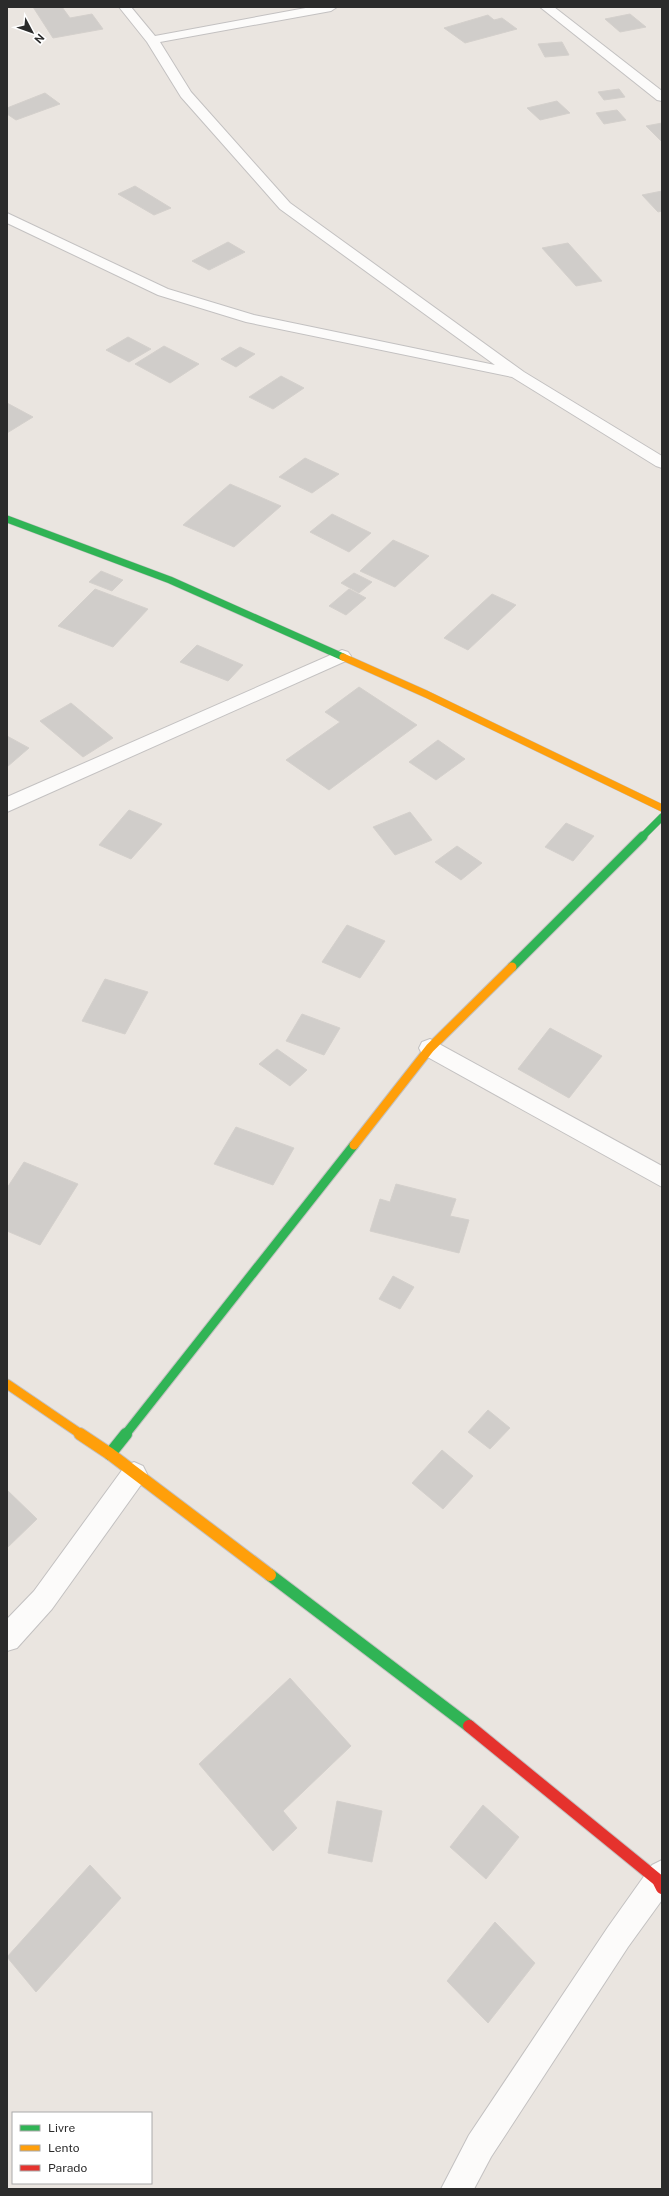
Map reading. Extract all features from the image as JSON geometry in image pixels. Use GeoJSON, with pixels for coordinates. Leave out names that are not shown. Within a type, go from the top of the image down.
{"type":"FeatureCollection","features":[{"type":"Feature","properties":{"kind":"street"},"geometry":{"type":"LineString","coordinates":[[125,7],[152,40],[186,94],[285,206],[519,375],[662,463]]}},
{"type":"Feature","properties":{"kind":"street"},"geometry":{"type":"LineString","coordinates":[[152,40],[331,7]]}},
{"type":"Feature","properties":{"kind":"street"},"geometry":{"type":"LineString","coordinates":[[546,7],[662,97]]}},
{"type":"Feature","properties":{"kind":"street"},"geometry":{"type":"LineString","coordinates":[[7,216],[43,236],[164,292],[251,319],[519,375]]}},
{"type":"Feature","properties":{"kind":"street"},"geometry":{"type":"LineString","coordinates":[[7,519],[170,580],[433,697],[662,808]]}},
{"type":"Feature","properties":{"kind":"street"},"geometry":{"type":"LineString","coordinates":[[7,805],[342,656]]}},
{"type":"Feature","properties":{"kind":"street"},"geometry":{"type":"LineString","coordinates":[[110,1454],[430,1048],[662,817]]}},
{"type":"Feature","properties":{"kind":"street"},"geometry":{"type":"LineString","coordinates":[[430,1048],[662,1177]]}},
{"type":"Feature","properties":{"kind":"street"},"geometry":{"type":"LineString","coordinates":[[8,1383],[110,1454],[134,1474],[454,1713],[661,1881],[480,2146],[457,2189]]}},
{"type":"Feature","properties":{"kind":"street"},"geometry":{"type":"LineString","coordinates":[[7,1638],[43,1600],[134,1474]]}},
{"type":"Feature","properties":{"kind":"building"},"geometry":{"type":"Polygon","coordinates":[[[33,7],[62,7],[70,18],[92,14],[103,29],[53,38],[33,7]]]}},
{"type":"Feature","properties":{"kind":"building"},"geometry":{"type":"Polygon","coordinates":[[[630,14],[646,27],[620,32],[605,19],[630,14]]]}},
{"type":"Feature","properties":{"kind":"building"},"geometry":{"type":"Polygon","coordinates":[[[488,15],[494,20],[502,18],[517,29],[465,43],[444,28],[488,15]]]}},
{"type":"Feature","properties":{"kind":"building"},"geometry":{"type":"Polygon","coordinates":[[[562,42],[569,55],[545,57],[538,44],[562,42]]]}},
{"type":"Feature","properties":{"kind":"building"},"geometry":{"type":"Polygon","coordinates":[[[619,89],[625,97],[604,100],[598,92],[619,89]]]}},
{"type":"Feature","properties":{"kind":"building"},"geometry":{"type":"Polygon","coordinates":[[[45,93],[60,104],[16,120],[7,114],[7,108],[45,93]]]}},
{"type":"Feature","properties":{"kind":"building"},"geometry":{"type":"Polygon","coordinates":[[[557,101],[570,113],[540,120],[527,108],[557,101]]]}},
{"type":"Feature","properties":{"kind":"building"},"geometry":{"type":"Polygon","coordinates":[[[617,110],[626,120],[604,124],[596,113],[617,110]]]}},
{"type":"Feature","properties":{"kind":"building"},"geometry":{"type":"Polygon","coordinates":[[[662,123],[662,142],[646,126],[662,123]]]}},
{"type":"Feature","properties":{"kind":"building"},"geometry":{"type":"Polygon","coordinates":[[[135,186],[171,208],[154,215],[118,194],[135,186]]]}},
{"type":"Feature","properties":{"kind":"building"},"geometry":{"type":"Polygon","coordinates":[[[662,191],[662,211],[658,212],[642,195],[662,191]]]}},
{"type":"Feature","properties":{"kind":"building"},"geometry":{"type":"Polygon","coordinates":[[[228,242],[245,252],[209,270],[192,261],[228,242]]]}},
{"type":"Feature","properties":{"kind":"building"},"geometry":{"type":"Polygon","coordinates":[[[568,243],[602,281],[576,286],[542,248],[568,243]]]}},
{"type":"Feature","properties":{"kind":"building"},"geometry":{"type":"Polygon","coordinates":[[[128,337],[151,349],[129,362],[106,350],[128,337]]]}},
{"type":"Feature","properties":{"kind":"building"},"geometry":{"type":"Polygon","coordinates":[[[164,346],[199,364],[170,383],[135,364],[164,346]]]}},
{"type":"Feature","properties":{"kind":"building"},"geometry":{"type":"Polygon","coordinates":[[[240,347],[255,354],[236,367],[221,359],[240,347]]]}},
{"type":"Feature","properties":{"kind":"building"},"geometry":{"type":"Polygon","coordinates":[[[281,376],[304,388],[273,409],[249,397],[281,376]]]}},
{"type":"Feature","properties":{"kind":"building"},"geometry":{"type":"Polygon","coordinates":[[[7,403],[33,417],[7,433],[7,403]]]}},
{"type":"Feature","properties":{"kind":"building"},"geometry":{"type":"Polygon","coordinates":[[[305,458],[339,474],[312,493],[279,477],[305,458]]]}},
{"type":"Feature","properties":{"kind":"building"},"geometry":{"type":"Polygon","coordinates":[[[230,484],[281,506],[234,547],[183,525],[230,484]]]}},
{"type":"Feature","properties":{"kind":"building"},"geometry":{"type":"Polygon","coordinates":[[[332,514],[371,533],[349,552],[310,532],[332,514]]]}},
{"type":"Feature","properties":{"kind":"building"},"geometry":{"type":"Polygon","coordinates":[[[393,540],[429,556],[395,587],[360,571],[393,540]]]}},
{"type":"Feature","properties":{"kind":"building"},"geometry":{"type":"Polygon","coordinates":[[[101,571],[123,580],[112,591],[89,582],[101,571]]]}},
{"type":"Feature","properties":{"kind":"building"},"geometry":{"type":"Polygon","coordinates":[[[354,573],[372,582],[359,593],[341,583],[354,573]]]}},
{"type":"Feature","properties":{"kind":"building"},"geometry":{"type":"Polygon","coordinates":[[[95,589],[148,609],[113,647],[58,626],[95,589]]]}},
{"type":"Feature","properties":{"kind":"building"},"geometry":{"type":"Polygon","coordinates":[[[349,589],[366,598],[346,615],[329,606],[349,589]]]}},
{"type":"Feature","properties":{"kind":"building"},"geometry":{"type":"Polygon","coordinates":[[[492,594],[516,605],[468,650],[444,638],[492,594]]]}},
{"type":"Feature","properties":{"kind":"building"},"geometry":{"type":"Polygon","coordinates":[[[197,645],[243,665],[228,681],[180,662],[197,645]]]}},
{"type":"Feature","properties":{"kind":"building"},"geometry":{"type":"Polygon","coordinates":[[[359,687],[417,725],[329,790],[286,760],[340,722],[325,712],[359,687]]]}},
{"type":"Feature","properties":{"kind":"building"},"geometry":{"type":"Polygon","coordinates":[[[71,703],[113,738],[83,757],[40,721],[71,703]]]}},
{"type":"Feature","properties":{"kind":"building"},"geometry":{"type":"Polygon","coordinates":[[[7,736],[29,748],[7,767],[7,736]]]}},
{"type":"Feature","properties":{"kind":"building"},"geometry":{"type":"Polygon","coordinates":[[[438,740],[465,759],[436,780],[409,762],[438,740]]]}},
{"type":"Feature","properties":{"kind":"building"},"geometry":{"type":"Polygon","coordinates":[[[129,810],[162,824],[131,859],[99,845],[129,810]]]}},
{"type":"Feature","properties":{"kind":"building"},"geometry":{"type":"Polygon","coordinates":[[[410,812],[432,840],[395,855],[373,827],[410,812]]]}},
{"type":"Feature","properties":{"kind":"building"},"geometry":{"type":"Polygon","coordinates":[[[566,823],[594,836],[573,861],[545,847],[566,823]]]}},
{"type":"Feature","properties":{"kind":"building"},"geometry":{"type":"Polygon","coordinates":[[[457,846],[482,863],[461,880],[435,862],[457,846]]]}},
{"type":"Feature","properties":{"kind":"building"},"geometry":{"type":"Polygon","coordinates":[[[347,925],[385,941],[360,978],[322,962],[347,925]]]}},
{"type":"Feature","properties":{"kind":"building"},"geometry":{"type":"Polygon","coordinates":[[[105,979],[148,992],[125,1034],[82,1021],[105,979]]]}},
{"type":"Feature","properties":{"kind":"building"},"geometry":{"type":"Polygon","coordinates":[[[302,1014],[340,1028],[324,1055],[286,1041],[302,1014]]]}},
{"type":"Feature","properties":{"kind":"building"},"geometry":{"type":"Polygon","coordinates":[[[550,1028],[602,1056],[569,1098],[518,1069],[550,1028]]]}},
{"type":"Feature","properties":{"kind":"building"},"geometry":{"type":"Polygon","coordinates":[[[277,1049],[307,1070],[290,1086],[259,1064],[277,1049]]]}},
{"type":"Feature","properties":{"kind":"building"},"geometry":{"type":"Polygon","coordinates":[[[236,1127],[294,1148],[273,1185],[214,1164],[236,1127]]]}},
{"type":"Feature","properties":{"kind":"building"},"geometry":{"type":"Polygon","coordinates":[[[24,1162],[78,1184],[40,1245],[7,1231],[7,1188],[24,1162]]]}},
{"type":"Feature","properties":{"kind":"building"},"geometry":{"type":"Polygon","coordinates":[[[396,1184],[456,1199],[450,1216],[469,1220],[459,1253],[370,1231],[380,1199],[390,1202],[396,1184]]]}},
{"type":"Feature","properties":{"kind":"building"},"geometry":{"type":"Polygon","coordinates":[[[393,1276],[414,1287],[400,1309],[379,1299],[393,1276]]]}},
{"type":"Feature","properties":{"kind":"building"},"geometry":{"type":"Polygon","coordinates":[[[488,1410],[510,1428],[490,1449],[468,1432],[488,1410]]]}},
{"type":"Feature","properties":{"kind":"building"},"geometry":{"type":"Polygon","coordinates":[[[442,1450],[473,1476],[443,1509],[412,1483],[442,1450]]]}},
{"type":"Feature","properties":{"kind":"building"},"geometry":{"type":"Polygon","coordinates":[[[7,1490],[37,1519],[7,1548],[7,1490]]]}},
{"type":"Feature","properties":{"kind":"building"},"geometry":{"type":"Polygon","coordinates":[[[290,1678],[351,1746],[283,1811],[297,1828],[273,1851],[199,1764],[290,1678]]]}},
{"type":"Feature","properties":{"kind":"building"},"geometry":{"type":"Polygon","coordinates":[[[337,1801],[382,1811],[372,1862],[328,1853],[337,1801]]]}},
{"type":"Feature","properties":{"kind":"building"},"geometry":{"type":"Polygon","coordinates":[[[483,1805],[519,1837],[486,1879],[450,1847],[483,1805]]]}},
{"type":"Feature","properties":{"kind":"building"},"geometry":{"type":"Polygon","coordinates":[[[90,1865],[121,1898],[36,1992],[7,1957],[90,1865]]]}},
{"type":"Feature","properties":{"kind":"building"},"geometry":{"type":"Polygon","coordinates":[[[495,1922],[535,1963],[488,2023],[447,1981],[495,1922]]]}},
{"type":"Feature","properties":{"kind":"traffic: fast"},"geometry":{"type":"LineString","coordinates":[[7,519],[170,580],[343,657]]}},
{"type":"Feature","properties":{"kind":"traffic: fast"},"geometry":{"type":"LineString","coordinates":[[512,967],[662,817]]}},
{"type":"Feature","properties":{"kind":"traffic: fast"},"geometry":{"type":"LineString","coordinates":[[110,1454],[354,1145]]}},
{"type":"Feature","properties":{"kind":"traffic: fast"},"geometry":{"type":"LineString","coordinates":[[270,1575],[469,1726]]}},
{"type":"Feature","properties":{"kind":"traffic: slow"},"geometry":{"type":"LineString","coordinates":[[343,657],[426,694],[662,808]]}},
{"type":"Feature","properties":{"kind":"traffic: slow"},"geometry":{"type":"LineString","coordinates":[[354,1145],[430,1048],[512,967]]}},
{"type":"Feature","properties":{"kind":"traffic: slow"},"geometry":{"type":"LineString","coordinates":[[7,1384],[110,1454],[270,1575]]}},
{"type":"Feature","properties":{"kind":"traffic: jam"},"geometry":{"type":"LineString","coordinates":[[469,1726],[658,1880],[662,1888]]}}]}
